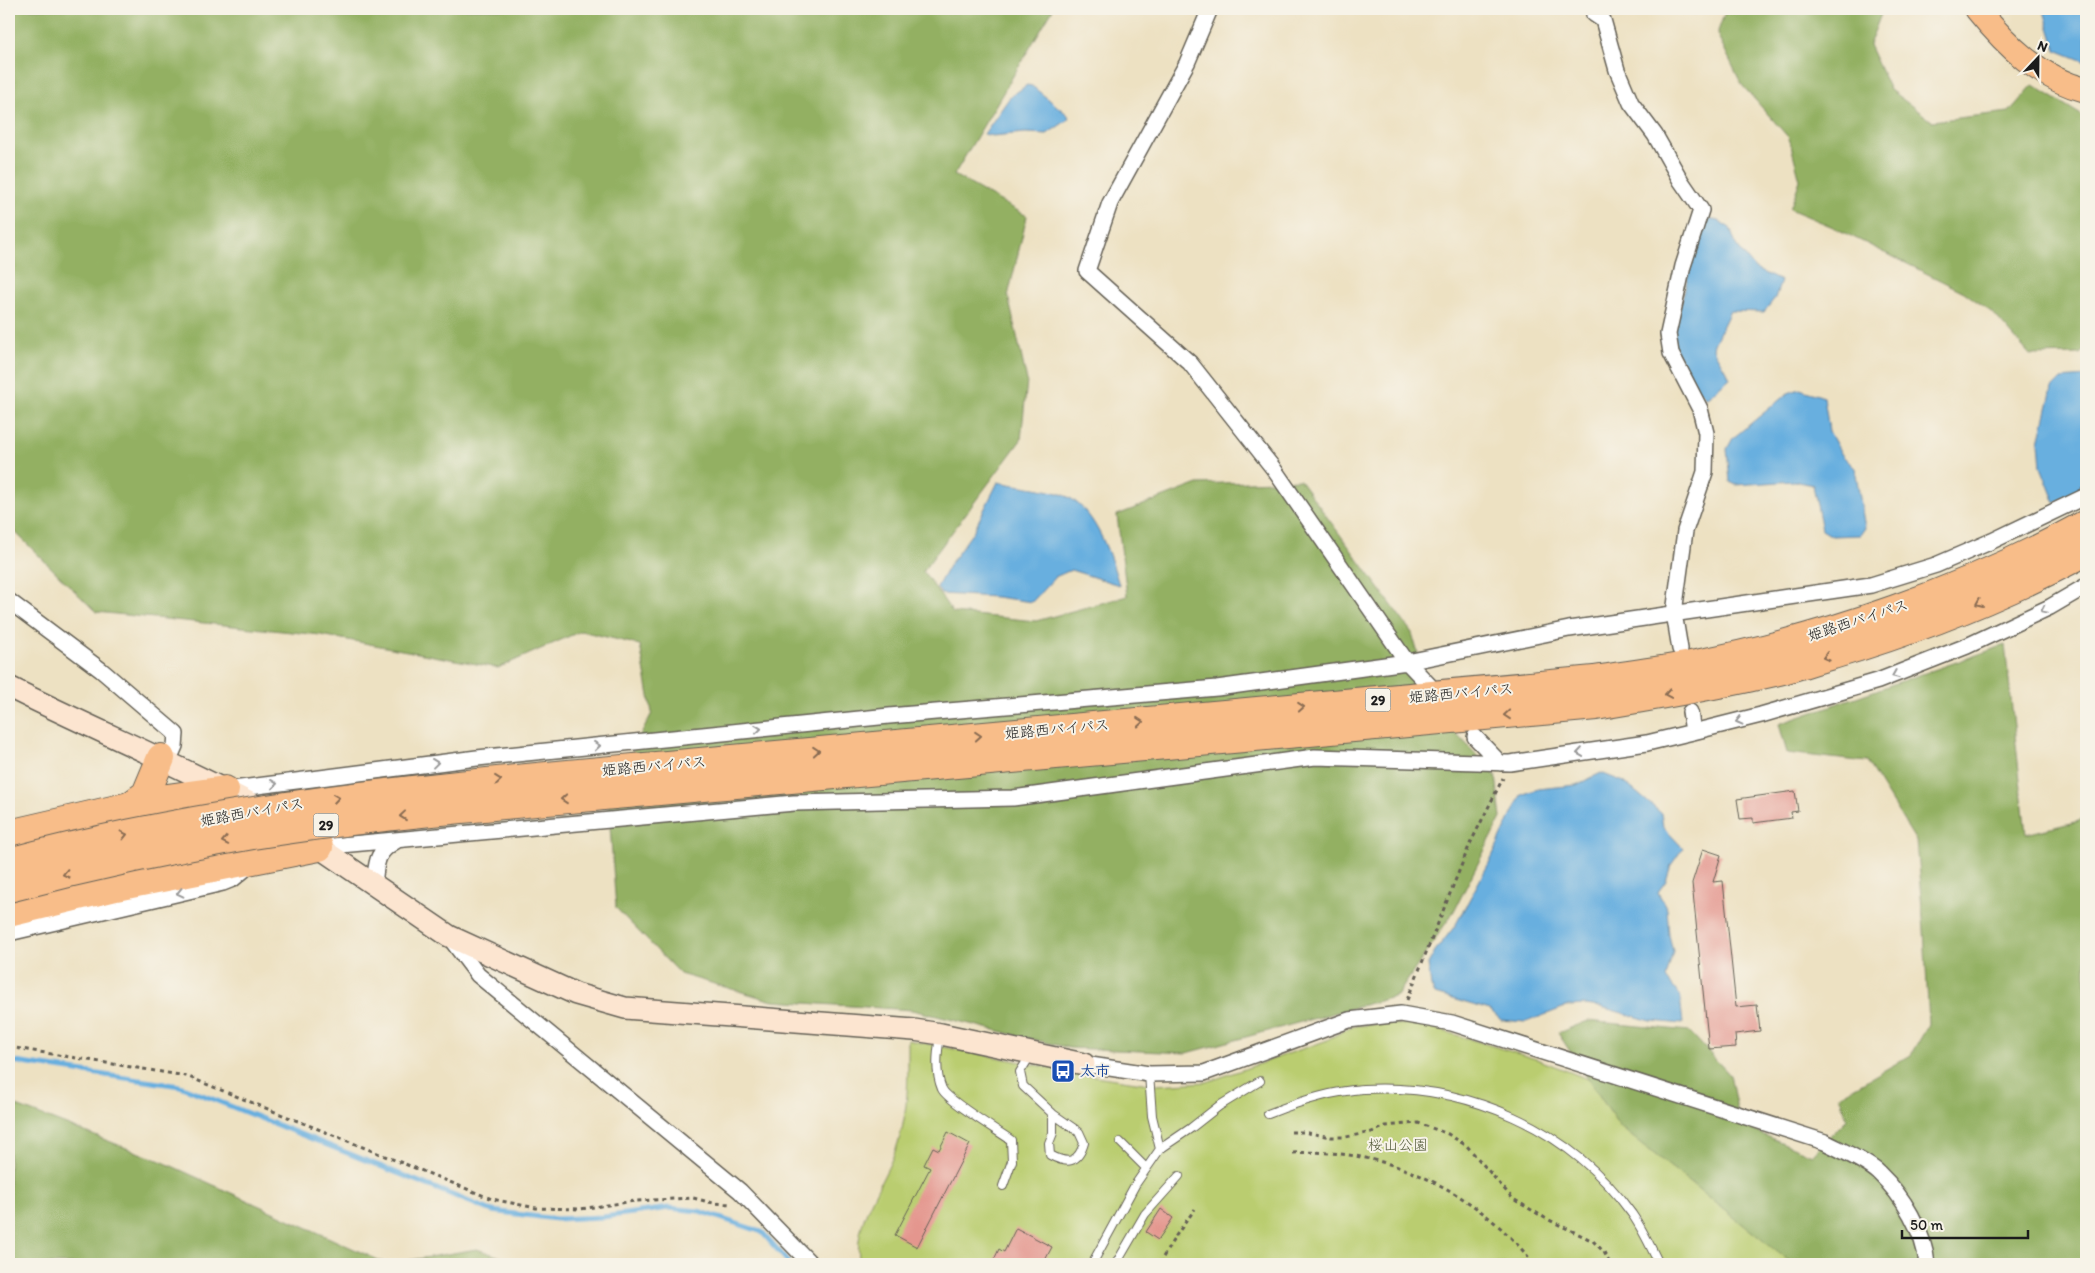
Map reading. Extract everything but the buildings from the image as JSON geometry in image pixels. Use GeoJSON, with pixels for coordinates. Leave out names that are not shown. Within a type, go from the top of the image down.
{"type":"FeatureCollection","features":[{"type":"Feature","properties":{"kind":"highway","name":"姫路西バイパス"},"geometry":{"type":"LineString","coordinates":[[9,888],[140,857],[253,835],[647,779],[1594,680],[1692,665],[1770,647],[1867,619],[1936,594],[1996,568],[2086,524]]}},
{"type":"Feature","properties":{"kind":"highway","name":"姫路西バイパス"},"geometry":{"type":"LineString","coordinates":[[9,862],[135,833],[260,809],[369,793],[647,779],[1366,728],[1605,705],[1696,689],[1777,671],[1876,642],[1947,616],[2015,587],[2086,552]]}},
{"type":"Feature","properties":{"kind":"highway"},"geometry":{"type":"LineString","coordinates":[[132,805],[146,794],[165,760]]}},
{"type":"Feature","properties":{"kind":"highway"},"geometry":{"type":"LineString","coordinates":[[13,829],[160,799],[226,790]]}},
{"type":"Feature","properties":{"kind":"highway"},"geometry":{"type":"LineString","coordinates":[[9,913],[116,887],[319,847]]}},
{"type":"Feature","properties":{"kind":"main road"},"geometry":{"type":"LineString","coordinates":[[1977,9],[1999,37],[2033,66],[2086,90]]}},
{"type":"Feature","properties":{"kind":"street"},"geometry":{"type":"LineString","coordinates":[[1210,9],[1187,63],[1110,203],[1087,271],[1190,363],[1273,468],[1407,662],[1429,685]]}},
{"type":"Feature","properties":{"kind":"street"},"geometry":{"type":"LineString","coordinates":[[1596,9],[1594,14],[1603,20],[1617,70],[1631,103],[1654,135],[1680,181],[1701,210],[1683,266],[1668,334],[1671,353],[1700,409],[1706,433],[1705,472],[1686,531],[1674,613],[1680,649]]}},
{"type":"Feature","properties":{"kind":"street"},"geometry":{"type":"LineString","coordinates":[[226,790],[477,758],[889,716],[1217,688],[1407,662],[1569,630],[1871,585],[1936,565],[1992,541],[2086,496]]}},
{"type":"Feature","properties":{"kind":"street"},"geometry":{"type":"LineString","coordinates":[[319,847],[794,803],[1013,798],[1316,757],[1505,763],[1647,743],[1761,716],[1878,681],[1967,646],[2050,607],[2086,586]]}},
{"type":"Feature","properties":{"kind":"street"},"geometry":{"type":"LineString","coordinates":[[9,601],[101,670],[176,734],[175,746],[165,760]]}},
{"type":"Feature","properties":{"kind":"street"},"geometry":{"type":"LineString","coordinates":[[9,687],[65,715],[165,760],[260,808],[449,936],[576,994],[626,1008],[941,1034],[1031,1054],[1149,1074],[1204,1073],[1349,1020],[1401,1014],[1452,1023],[1825,1142],[1878,1172],[1906,1206],[1926,1250],[1927,1264]]}},
{"type":"Feature","properties":{"kind":"street"},"geometry":{"type":"LineString","coordinates":[[1690,712],[1693,732]]}},
{"type":"Feature","properties":{"kind":"street"},"geometry":{"type":"LineString","coordinates":[[1476,736],[1505,763]]}},
{"type":"Feature","properties":{"kind":"street"},"geometry":{"type":"LineString","coordinates":[[285,824],[289,801],[299,780]]}},
{"type":"Feature","properties":{"kind":"street"},"geometry":{"type":"LineString","coordinates":[[9,933],[223,883],[233,879],[244,872],[243,862],[262,846],[260,808]]}},
{"type":"Feature","properties":{"kind":"street"},"geometry":{"type":"LineString","coordinates":[[374,884],[380,854],[384,848],[400,840]]}},
{"type":"Feature","properties":{"kind":"street"},"geometry":{"type":"LineString","coordinates":[[449,936],[478,975],[740,1191],[812,1264]]}},
{"type":"Feature","properties":{"kind":"lane"},"geometry":{"type":"LineString","coordinates":[[941,1034],[936,1061],[943,1091],[961,1106],[1011,1140],[1012,1161],[1003,1186]]}},
{"type":"Feature","properties":{"kind":"lane"},"geometry":{"type":"LineString","coordinates":[[1031,1054],[1020,1072],[1023,1086],[1053,1114],[1080,1132],[1084,1143],[1082,1152],[1071,1162],[1063,1162],[1050,1155],[1049,1143],[1053,1133],[1053,1114]]}},
{"type":"Feature","properties":{"kind":"lane"},"geometry":{"type":"LineString","coordinates":[[1149,1074],[1152,1116],[1160,1149]]}},
{"type":"Feature","properties":{"kind":"lane"},"geometry":{"type":"LineString","coordinates":[[1092,1264],[1146,1168],[1160,1149],[1192,1128],[1219,1106],[1260,1081]]}},
{"type":"Feature","properties":{"kind":"lane"},"geometry":{"type":"LineString","coordinates":[[1268,1114],[1327,1094],[1361,1089],[1408,1088],[1442,1093],[1483,1104],[1516,1117],[1546,1134],[1589,1165],[1633,1215],[1659,1264]]}},
{"type":"Feature","properties":{"kind":"lane"},"geometry":{"type":"LineString","coordinates":[[1120,1142],[1146,1168]]}},
{"type":"Feature","properties":{"kind":"lane"},"geometry":{"type":"LineString","coordinates":[[1116,1264],[1145,1214],[1180,1176]]}},
{"type":"Feature","properties":{"kind":"path"},"geometry":{"type":"LineString","coordinates":[[1401,1014],[1505,763]]}},
{"type":"Feature","properties":{"kind":"path"},"geometry":{"type":"LineString","coordinates":[[9,1047],[186,1076],[492,1199],[536,1208],[580,1208],[635,1201],[693,1198],[713,1203],[756,1207]]}},
{"type":"Feature","properties":{"kind":"path"},"geometry":{"type":"LineString","coordinates":[[1291,1132],[1346,1137],[1372,1132],[1386,1126],[1418,1123],[1448,1134],[1467,1146],[1514,1199],[1545,1218],[1593,1241],[1604,1252],[1610,1264]]}},
{"type":"Feature","properties":{"kind":"path"},"geometry":{"type":"LineString","coordinates":[[1293,1153],[1313,1151],[1362,1157],[1384,1163],[1437,1183],[1469,1202],[1488,1217],[1512,1239],[1534,1264]]}},
{"type":"Feature","properties":{"kind":"path"},"geometry":{"type":"LineString","coordinates":[[1159,1264],[1195,1209]]}},
{"type":"Feature","properties":{"kind":"green space"},"geometry":{"type":"Polygon","coordinates":[[[9,9],[1053,9],[954,175],[1027,216],[1008,296],[1027,381],[1021,440],[923,571],[953,613],[1036,621],[1127,596],[1117,515],[1198,484],[1300,480],[1412,633],[1434,709],[1496,776],[1501,818],[1454,911],[1397,996],[1187,1053],[1069,1048],[912,1010],[773,1001],[680,974],[616,908],[608,799],[652,713],[640,645],[581,631],[498,668],[321,635],[96,612],[9,526],[9,9]]]}},
{"type":"Feature","properties":{"kind":"green space"},"geometry":{"type":"Polygon","coordinates":[[[1726,9],[1883,9],[1869,45],[1890,90],[1932,121],[2009,112],[2033,85],[2086,118],[2086,348],[2080,354],[2030,355],[1994,314],[1964,292],[1833,227],[1790,209],[1800,180],[1789,138],[1742,85],[1717,34],[1726,9]]]}},
{"type":"Feature","properties":{"kind":"green space"},"geometry":{"type":"Polygon","coordinates":[[[2005,645],[2026,834],[2079,821],[2086,815],[2086,1264],[1793,1264],[1620,1127],[1558,1033],[1588,1021],[1689,1031],[1730,1075],[1740,1125],[1812,1155],[1847,1119],[1839,1096],[1911,1055],[1929,1024],[1924,930],[1916,841],[1867,762],[1787,753],[1779,724],[2005,645]]]}},
{"type":"Feature","properties":{"kind":"green space","name":"桜山公園"},"geometry":{"type":"Polygon","coordinates":[[[1379,1024],[1423,1025],[1539,1060],[1598,1083],[1808,1264],[860,1264],[858,1248],[864,1218],[891,1161],[904,1120],[907,1094],[908,1040],[1088,1075],[1156,1085],[1207,1082],[1325,1041],[1352,1026],[1379,1024]]]}},
{"type":"Feature","properties":{"kind":"green space"},"geometry":{"type":"Polygon","coordinates":[[[9,1103],[163,1162],[387,1264],[9,1264],[9,1103]]]}},
{"type":"Feature","properties":{"kind":"green space"},"geometry":{"type":"Polygon","coordinates":[[[477,1249],[521,1264],[387,1264],[477,1249]]]}},
{"type":"Feature","properties":{"kind":"water"},"geometry":{"type":"Polygon","coordinates":[[[2042,9],[2086,9],[2086,62],[2056,50],[2042,9]]]}},
{"type":"Feature","properties":{"kind":"water"},"geometry":{"type":"Polygon","coordinates":[[[1027,85],[1032,86],[1068,115],[1069,119],[1047,134],[1025,133],[992,136],[984,134],[1010,97],[1027,85]]]}},
{"type":"Feature","properties":{"kind":"water"},"geometry":{"type":"Polygon","coordinates":[[[1707,219],[1719,221],[1730,228],[1736,245],[1755,269],[1781,281],[1775,298],[1764,312],[1730,311],[1713,349],[1730,378],[1706,398],[1696,388],[1676,351],[1673,336],[1694,252],[1707,219]]]}},
{"type":"Feature","properties":{"kind":"water"},"geometry":{"type":"Polygon","coordinates":[[[2086,377],[2086,485],[2055,503],[2041,467],[2039,442],[2052,388],[2061,379],[2086,377]]]}},
{"type":"Feature","properties":{"kind":"water"},"geometry":{"type":"Polygon","coordinates":[[[1800,389],[1824,397],[1829,431],[1842,455],[1855,468],[1865,528],[1860,535],[1832,536],[1822,530],[1813,485],[1794,481],[1736,485],[1730,482],[1727,449],[1733,438],[1788,393],[1800,389]]]}},
{"type":"Feature","properties":{"kind":"water"},"geometry":{"type":"Polygon","coordinates":[[[998,482],[1055,492],[1070,498],[1080,505],[1102,537],[1119,585],[1071,570],[1055,577],[1032,602],[996,597],[941,594],[937,587],[950,564],[973,532],[998,482]]]}},
{"type":"Feature","properties":{"kind":"water"},"geometry":{"type":"Polygon","coordinates":[[[1601,773],[1624,782],[1661,813],[1663,827],[1683,848],[1671,865],[1666,881],[1658,892],[1667,909],[1669,935],[1673,951],[1666,978],[1680,996],[1683,1024],[1651,1021],[1601,1007],[1585,1005],[1568,1006],[1526,1022],[1501,1020],[1490,1010],[1435,994],[1431,986],[1428,964],[1435,951],[1455,926],[1488,865],[1521,795],[1538,789],[1576,785],[1601,773]]]}},
{"type":"Feature","properties":{"kind":"waterway"},"geometry":{"type":"LineString","coordinates":[[9,1061],[180,1086],[492,1211],[556,1219],[603,1217],[669,1208],[699,1211],[762,1232],[790,1264]]}},
{"type":"Feature","properties":{"kind":"place","name":"太市"},"geometry":{"type":"Point","coordinates":[1063,1071]}}]}
